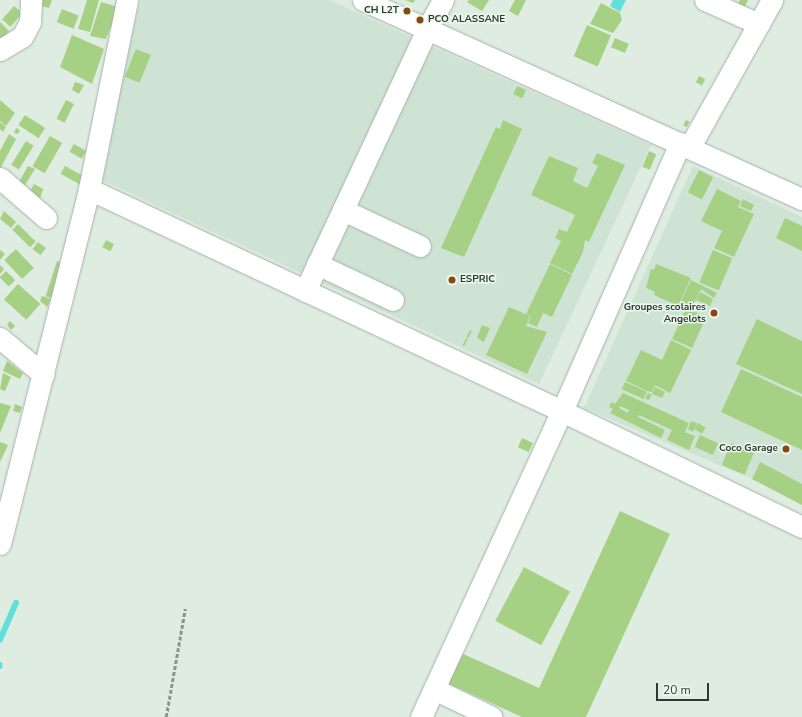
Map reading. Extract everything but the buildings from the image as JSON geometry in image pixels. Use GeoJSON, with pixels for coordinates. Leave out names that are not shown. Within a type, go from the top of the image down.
{"type":"FeatureCollection","features":[{"type":"Feature","properties":{"kind":"street"},"geometry":{"type":"LineString","coordinates":[[0,50],[22,37],[30,22],[31,0]]}},
{"type":"Feature","properties":{"kind":"street"},"geometry":{"type":"LineString","coordinates":[[0,544],[4,506],[44,374],[89,189],[127,0]]}},
{"type":"Feature","properties":{"kind":"street"},"geometry":{"type":"LineString","coordinates":[[362,0],[802,199]]}},
{"type":"Feature","properties":{"kind":"street"},"geometry":{"type":"LineString","coordinates":[[305,291],[427,29],[443,0]]}},
{"type":"Feature","properties":{"kind":"street"},"geometry":{"type":"LineString","coordinates":[[705,0],[759,24]]}},
{"type":"Feature","properties":{"kind":"street"},"geometry":{"type":"LineString","coordinates":[[421,717],[684,146],[759,24],[772,0]]}},
{"type":"Feature","properties":{"kind":"street"},"geometry":{"type":"LineString","coordinates":[[0,178],[46,218]]}},
{"type":"Feature","properties":{"kind":"street"},"geometry":{"type":"LineString","coordinates":[[89,189],[562,411],[802,528]]}},
{"type":"Feature","properties":{"kind":"street"},"geometry":{"type":"LineString","coordinates":[[343,210],[420,246]]}},
{"type":"Feature","properties":{"kind":"street"},"geometry":{"type":"LineString","coordinates":[[318,264],[393,300]]}},
{"type":"Feature","properties":{"kind":"street"},"geometry":{"type":"LineString","coordinates":[[0,338],[44,374]]}},
{"type":"Feature","properties":{"kind":"street"},"geometry":{"type":"LineString","coordinates":[[434,689],[492,717]]}},
{"type":"Feature","properties":{"kind":"path"},"geometry":{"type":"LineString","coordinates":[[166,717],[185,609]]}},
{"type":"Feature","properties":{"kind":"shaded area","name":"ESPRIC"},"geometry":{"type":"Polygon","coordinates":[[[141,0],[329,0],[651,145],[539,384],[93,176],[141,0]]]}},
{"type":"Feature","properties":{"kind":"shaded area","name":"Groupes scolaires Angelots"},"geometry":{"type":"Polygon","coordinates":[[[693,166],[802,217],[802,500],[584,408],[693,166]]]}},
{"type":"Feature","properties":{"kind":"water"},"geometry":{"type":"Polygon","coordinates":[[[613,0],[626,0],[620,12],[610,6],[613,0]]]}},
{"type":"Feature","properties":{"kind":"waterway"},"geometry":{"type":"LineString","coordinates":[[0,640],[16,603]]}},
{"type":"Feature","properties":{"kind":"place","name":"CH L2T"},"geometry":{"type":"Point","coordinates":[407,11]}},
{"type":"Feature","properties":{"kind":"place","name":"PCO ALASSANE"},"geometry":{"type":"Point","coordinates":[420,20]}},
{"type":"Feature","properties":{"kind":"place","name":"ESPRIC"},"geometry":{"type":"Point","coordinates":[452,280]}},
{"type":"Feature","properties":{"kind":"place","name":"Groupes scolaires Angelots"},"geometry":{"type":"Point","coordinates":[714,313]}},
{"type":"Feature","properties":{"kind":"place","name":"Coco Garage"},"geometry":{"type":"Point","coordinates":[786,449]}}]}
